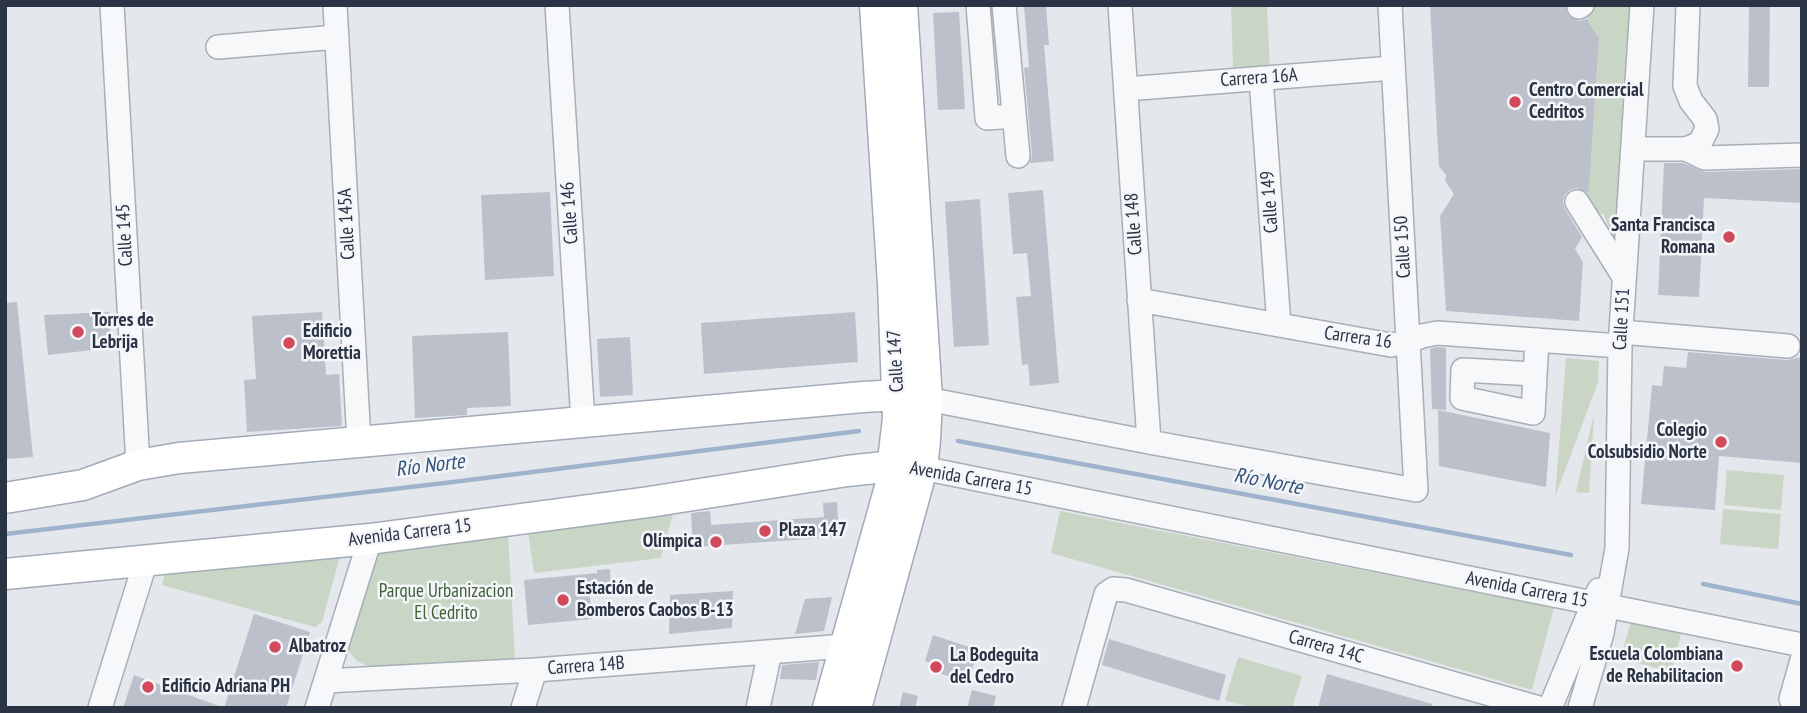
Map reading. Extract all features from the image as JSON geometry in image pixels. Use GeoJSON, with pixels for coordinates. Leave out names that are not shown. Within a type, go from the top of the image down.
{"type":"FeatureCollection","features":[{"type":"Feature","properties":{"kind":"main road","name":"Calle 147"},"geometry":{"type":"LineString","coordinates":[[875,5],[913,397]]}},
{"type":"Feature","properties":{"kind":"main road","name":"Calle 147"},"geometry":{"type":"LineString","coordinates":[[856,708],[908,467],[913,397],[902,5]]}},
{"type":"Feature","properties":{"kind":"main road"},"geometry":{"type":"LineString","coordinates":[[5,498],[83,485],[138,465],[179,457],[913,397]]}},
{"type":"Feature","properties":{"kind":"main road","name":"Calle 147"},"geometry":{"type":"LineString","coordinates":[[828,708],[890,487],[908,467]]}},
{"type":"Feature","properties":{"kind":"main road","name":"Avenida Carrera 15"},"geometry":{"type":"LineString","coordinates":[[5,574],[370,539],[908,467]]}},
{"type":"Feature","properties":{"kind":"street","name":"Calle 145"},"geometry":{"type":"LineString","coordinates":[[112,5],[138,465]]}},
{"type":"Feature","properties":{"kind":"street","name":"Calle 145A"},"geometry":{"type":"LineString","coordinates":[[335,5],[359,442]]}},
{"type":"Feature","properties":{"kind":"street","name":"Calle 146"},"geometry":{"type":"LineString","coordinates":[[557,5],[583,422]]}},
{"type":"Feature","properties":{"kind":"street"},"geometry":{"type":"LineString","coordinates":[[978,5],[987,118],[1014,116]]}},
{"type":"Feature","properties":{"kind":"street"},"geometry":{"type":"LineString","coordinates":[[1004,5],[1018,156]]}},
{"type":"Feature","properties":{"kind":"street","name":"Calle 148"},"geometry":{"type":"LineString","coordinates":[[1120,5],[1149,442]]}},
{"type":"Feature","properties":{"kind":"street","name":"Calle 150"},"geometry":{"type":"LineString","coordinates":[[1149,442],[1416,489],[1390,5]]}},
{"type":"Feature","properties":{"kind":"street","name":"Calle 151"},"geometry":{"type":"LineString","coordinates":[[1580,708],[1600,605],[1616,548],[1620,339],[1642,5]]}},
{"type":"Feature","properties":{"kind":"street"},"geometry":{"type":"LineString","coordinates":[[1633,149],[1686,149],[1700,143],[1707,129],[1705,119],[1691,101],[1685,86],[1688,5]]}},
{"type":"Feature","properties":{"kind":"street"},"geometry":{"type":"LineString","coordinates":[[218,47],[337,37]]}},
{"type":"Feature","properties":{"kind":"street","name":"Carrera 16A"},"geometry":{"type":"LineString","coordinates":[[1125,89],[1394,68]]}},
{"type":"Feature","properties":{"kind":"street","name":"Calle 149"},"geometry":{"type":"LineString","coordinates":[[1261,78],[1279,325]]}},
{"type":"Feature","properties":{"kind":"street"},"geometry":{"type":"LineString","coordinates":[[1686,149],[1705,158],[1802,155]]}},
{"type":"Feature","properties":{"kind":"street"},"geometry":{"type":"LineString","coordinates":[[1577,202],[1625,277]]}},
{"type":"Feature","properties":{"kind":"street","name":"Carrera 16"},"geometry":{"type":"LineString","coordinates":[[1139,300],[1391,345],[1437,333],[1537,340],[1620,339],[1788,346]]}},
{"type":"Feature","properties":{"kind":"street"},"geometry":{"type":"LineString","coordinates":[[1534,374],[1537,340]]}},
{"type":"Feature","properties":{"kind":"street"},"geometry":{"type":"LineString","coordinates":[[913,397],[1149,442]]}},
{"type":"Feature","properties":{"kind":"street","name":"Avenida Carrera 15"},"geometry":{"type":"LineString","coordinates":[[908,467],[1802,645]]}},
{"type":"Feature","properties":{"kind":"street"},"geometry":{"type":"LineString","coordinates":[[317,708],[370,539]]}},
{"type":"Feature","properties":{"kind":"street"},"geometry":{"type":"LineString","coordinates":[[100,708],[146,560]]}},
{"type":"Feature","properties":{"kind":"street","name":"Carrera 14C"},"geometry":{"type":"LineString","coordinates":[[1081,706],[1106,594],[1113,589],[1126,590],[1539,708]]}},
{"type":"Feature","properties":{"kind":"street","name":"Calle 151"},"geometry":{"type":"LineString","coordinates":[[1550,708],[1600,605]]}},
{"type":"Feature","properties":{"kind":"street","name":"Carrera 14B"},"geometry":{"type":"LineString","coordinates":[[326,681],[535,670],[845,646]]}},
{"type":"Feature","properties":{"kind":"street"},"geometry":{"type":"LineString","coordinates":[[758,708],[770,652]]}},
{"type":"Feature","properties":{"kind":"street"},"geometry":{"type":"LineString","coordinates":[[1802,660],[1791,699],[1802,702]]}},
{"type":"Feature","properties":{"kind":"street"},"geometry":{"type":"LineString","coordinates":[[523,708],[535,670]]}},
{"type":"Feature","properties":{"kind":"green space"},"geometry":{"type":"Polygon","coordinates":[[[1231,5],[1267,5],[1270,68],[1233,69],[1231,5]]]}},
{"type":"Feature","properties":{"kind":"green space"},"geometry":{"type":"Polygon","coordinates":[[[1595,5],[1635,5],[1619,251],[1603,213],[1598,216],[1585,197],[1589,189],[1599,38],[1584,13],[1595,5]]]}},
{"type":"Feature","properties":{"kind":"green space"},"geometry":{"type":"Polygon","coordinates":[[[1566,358],[1599,361],[1598,382],[1555,497],[1566,358]]]}},
{"type":"Feature","properties":{"kind":"green space"},"geometry":{"type":"Polygon","coordinates":[[[1594,414],[1589,493],[1576,492],[1594,414]]]}},
{"type":"Feature","properties":{"kind":"green space"},"geometry":{"type":"Polygon","coordinates":[[[1727,470],[1784,475],[1781,510],[1724,505],[1727,470]]]}},
{"type":"Feature","properties":{"kind":"green space"},"geometry":{"type":"Polygon","coordinates":[[[1723,509],[1781,514],[1778,549],[1720,544],[1723,509]]]}},
{"type":"Feature","properties":{"kind":"green space"},"geometry":{"type":"Polygon","coordinates":[[[1060,511],[1554,608],[1532,690],[1051,553],[1060,511]]]}},
{"type":"Feature","properties":{"kind":"green space"},"geometry":{"type":"Polygon","coordinates":[[[673,514],[661,558],[534,573],[528,532],[673,514]]]}},
{"type":"Feature","properties":{"kind":"green space","name":"Parque Urbanizacion El Cedrito"},"geometry":{"type":"Polygon","coordinates":[[[508,534],[515,659],[372,668],[357,661],[348,650],[379,550],[508,534]]]}},
{"type":"Feature","properties":{"kind":"green space","name":"Parque Urbanizacion El Cedrito"},"geometry":{"type":"Polygon","coordinates":[[[341,552],[322,622],[315,627],[162,585],[165,572],[341,552]]]}},
{"type":"Feature","properties":{"kind":"green space"},"geometry":{"type":"Polygon","coordinates":[[[1631,621],[1681,634],[1671,672],[1621,658],[1631,621]]]}},
{"type":"Feature","properties":{"kind":"green space"},"geometry":{"type":"Polygon","coordinates":[[[1238,657],[1302,676],[1292,708],[1252,708],[1225,700],[1238,657]]]}},
{"type":"Feature","properties":{"kind":"building"},"geometry":{"type":"Polygon","coordinates":[[[1024,5],[1046,5],[1049,45],[1044,45],[1054,161],[1030,163],[1032,155],[1024,68],[1029,67],[1024,5]]]}},
{"type":"Feature","properties":{"kind":"building","name":"Centro Comercial Cedritos"},"geometry":{"type":"Polygon","coordinates":[[[1430,5],[1565,5],[1568,15],[1579,21],[1587,19],[1599,38],[1589,190],[1587,193],[1577,188],[1570,190],[1563,202],[1582,237],[1575,249],[1583,262],[1579,321],[1446,311],[1440,216],[1454,194],[1439,166],[1430,5]]]}},
{"type":"Feature","properties":{"kind":"building"},"geometry":{"type":"Polygon","coordinates":[[[1749,5],[1770,5],[1769,87],[1748,87],[1749,5]]]}},
{"type":"Feature","properties":{"kind":"building"},"geometry":{"type":"Polygon","coordinates":[[[959,12],[965,109],[938,110],[933,13],[959,12]]]}},
{"type":"Feature","properties":{"kind":"building"},"geometry":{"type":"Polygon","coordinates":[[[1664,163],[1683,163],[1705,172],[1802,169],[1802,203],[1704,198],[1699,297],[1658,295],[1664,163]]]}},
{"type":"Feature","properties":{"kind":"building"},"geometry":{"type":"Polygon","coordinates":[[[1043,190],[1059,383],[1030,386],[1028,364],[1022,365],[1016,297],[1031,296],[1027,253],[1013,254],[1008,193],[1043,190]]]}},
{"type":"Feature","properties":{"kind":"building"},"geometry":{"type":"Polygon","coordinates":[[[550,192],[554,276],[485,280],[481,195],[550,192]]]}},
{"type":"Feature","properties":{"kind":"building"},"geometry":{"type":"Polygon","coordinates":[[[980,199],[989,345],[954,347],[945,202],[980,199]]]}},
{"type":"Feature","properties":{"kind":"building"},"geometry":{"type":"Polygon","coordinates":[[[17,302],[33,457],[5,459],[5,303],[17,302]]]}},
{"type":"Feature","properties":{"kind":"building","name":"Torres de Lebrija"},"geometry":{"type":"Polygon","coordinates":[[[110,312],[111,348],[48,355],[44,315],[110,312]]]}},
{"type":"Feature","properties":{"kind":"building"},"geometry":{"type":"Polygon","coordinates":[[[322,312],[326,375],[339,374],[342,426],[247,432],[244,380],[256,379],[252,316],[322,312]]]}},
{"type":"Feature","properties":{"kind":"building"},"geometry":{"type":"Polygon","coordinates":[[[855,312],[858,362],[704,374],[701,323],[855,312]]]}},
{"type":"Feature","properties":{"kind":"building"},"geometry":{"type":"Polygon","coordinates":[[[508,332],[511,406],[467,408],[467,415],[415,418],[412,336],[508,332]]]}},
{"type":"Feature","properties":{"kind":"building"},"geometry":{"type":"Polygon","coordinates":[[[630,337],[633,395],[600,397],[597,339],[630,337]]]}},
{"type":"Feature","properties":{"kind":"building"},"geometry":{"type":"Polygon","coordinates":[[[1446,348],[1446,410],[1432,409],[1430,349],[1446,348]]]}},
{"type":"Feature","properties":{"kind":"building"},"geometry":{"type":"Polygon","coordinates":[[[1688,352],[1787,360],[1802,357],[1802,463],[1719,456],[1715,510],[1641,504],[1652,385],[1662,386],[1664,366],[1686,368],[1688,352]]]}},
{"type":"Feature","properties":{"kind":"building"},"geometry":{"type":"Polygon","coordinates":[[[1438,410],[1550,433],[1546,487],[1439,466],[1438,410]]]}},
{"type":"Feature","properties":{"kind":"building","name":"Plaza 147"},"geometry":{"type":"Polygon","coordinates":[[[837,502],[839,537],[693,547],[691,513],[710,511],[711,525],[824,517],[823,503],[837,502]]]}},
{"type":"Feature","properties":{"kind":"building"},"geometry":{"type":"Polygon","coordinates":[[[610,569],[611,587],[589,589],[592,619],[528,625],[524,580],[597,573],[597,570],[610,569]]]}},
{"type":"Feature","properties":{"kind":"building"},"geometry":{"type":"Polygon","coordinates":[[[733,591],[732,628],[669,634],[670,595],[733,591]]]}},
{"type":"Feature","properties":{"kind":"building"},"geometry":{"type":"Polygon","coordinates":[[[832,597],[824,631],[795,634],[805,599],[832,597]]]}},
{"type":"Feature","properties":{"kind":"building"},"geometry":{"type":"Polygon","coordinates":[[[254,614],[310,632],[286,708],[224,708],[254,614]]]}},
{"type":"Feature","properties":{"kind":"building"},"geometry":{"type":"Polygon","coordinates":[[[933,635],[978,650],[968,683],[930,670],[932,664],[925,661],[933,635]]]}},
{"type":"Feature","properties":{"kind":"building"},"geometry":{"type":"Polygon","coordinates":[[[1109,639],[1226,675],[1219,701],[1102,665],[1109,639]]]}},
{"type":"Feature","properties":{"kind":"building"},"geometry":{"type":"Polygon","coordinates":[[[819,662],[816,680],[780,679],[782,665],[819,662]]]}},
{"type":"Feature","properties":{"kind":"building"},"geometry":{"type":"Polygon","coordinates":[[[1327,674],[1432,704],[1432,708],[1318,708],[1327,674]]]}},
{"type":"Feature","properties":{"kind":"building","name":"Edificio Adriana PH"},"geometry":{"type":"Polygon","coordinates":[[[134,675],[219,706],[219,708],[123,708],[134,675]]]}},
{"type":"Feature","properties":{"kind":"building"},"geometry":{"type":"Polygon","coordinates":[[[972,690],[996,696],[993,708],[967,708],[972,690]]]}},
{"type":"Feature","properties":{"kind":"building"},"geometry":{"type":"Polygon","coordinates":[[[903,692],[918,696],[915,708],[899,708],[903,692]]]}},
{"type":"Feature","properties":{"kind":"waterway","name":"Río Norte"},"geometry":{"type":"LineString","coordinates":[[5,534],[859,431]]}},
{"type":"Feature","properties":{"kind":"waterway","name":"Río Norte"},"geometry":{"type":"LineString","coordinates":[[958,441],[1571,555]]}},
{"type":"Feature","properties":{"kind":"waterway","name":"Río Norte"},"geometry":{"type":"LineString","coordinates":[[1703,584],[1802,604]]}},
{"type":"Feature","properties":{"kind":"place","name":"Centro Comercial Cedritos"},"geometry":{"type":"Point","coordinates":[1515,102]}},
{"type":"Feature","properties":{"kind":"place","name":"Santa Francisca Romana"},"geometry":{"type":"Point","coordinates":[1729,237]}},
{"type":"Feature","properties":{"kind":"place","name":"Torres de Lebrija"},"geometry":{"type":"Point","coordinates":[78,332]}},
{"type":"Feature","properties":{"kind":"place","name":"Edificio Morettia"},"geometry":{"type":"Point","coordinates":[289,343]}},
{"type":"Feature","properties":{"kind":"place","name":"Colegio Colsubsidio Norte"},"geometry":{"type":"Point","coordinates":[1721,442]}},
{"type":"Feature","properties":{"kind":"place","name":"Plaza 147"},"geometry":{"type":"Point","coordinates":[765,531]}},
{"type":"Feature","properties":{"kind":"place","name":"Olímpica"},"geometry":{"type":"Point","coordinates":[716,542]}},
{"type":"Feature","properties":{"kind":"place","name":"Estación de Bomberos Caobos B-13"},"geometry":{"type":"Point","coordinates":[563,600]}},
{"type":"Feature","properties":{"kind":"place","name":"Albatroz"},"geometry":{"type":"Point","coordinates":[275,647]}},
{"type":"Feature","properties":{"kind":"place","name":"Escuela Colombiana de Rehabilitacion"},"geometry":{"type":"Point","coordinates":[1737,666]}},
{"type":"Feature","properties":{"kind":"place","name":"La Bodeguita del Cedro"},"geometry":{"type":"Point","coordinates":[936,667]}},
{"type":"Feature","properties":{"kind":"place","name":"Edificio Adriana PH"},"geometry":{"type":"Point","coordinates":[148,687]}}]}
